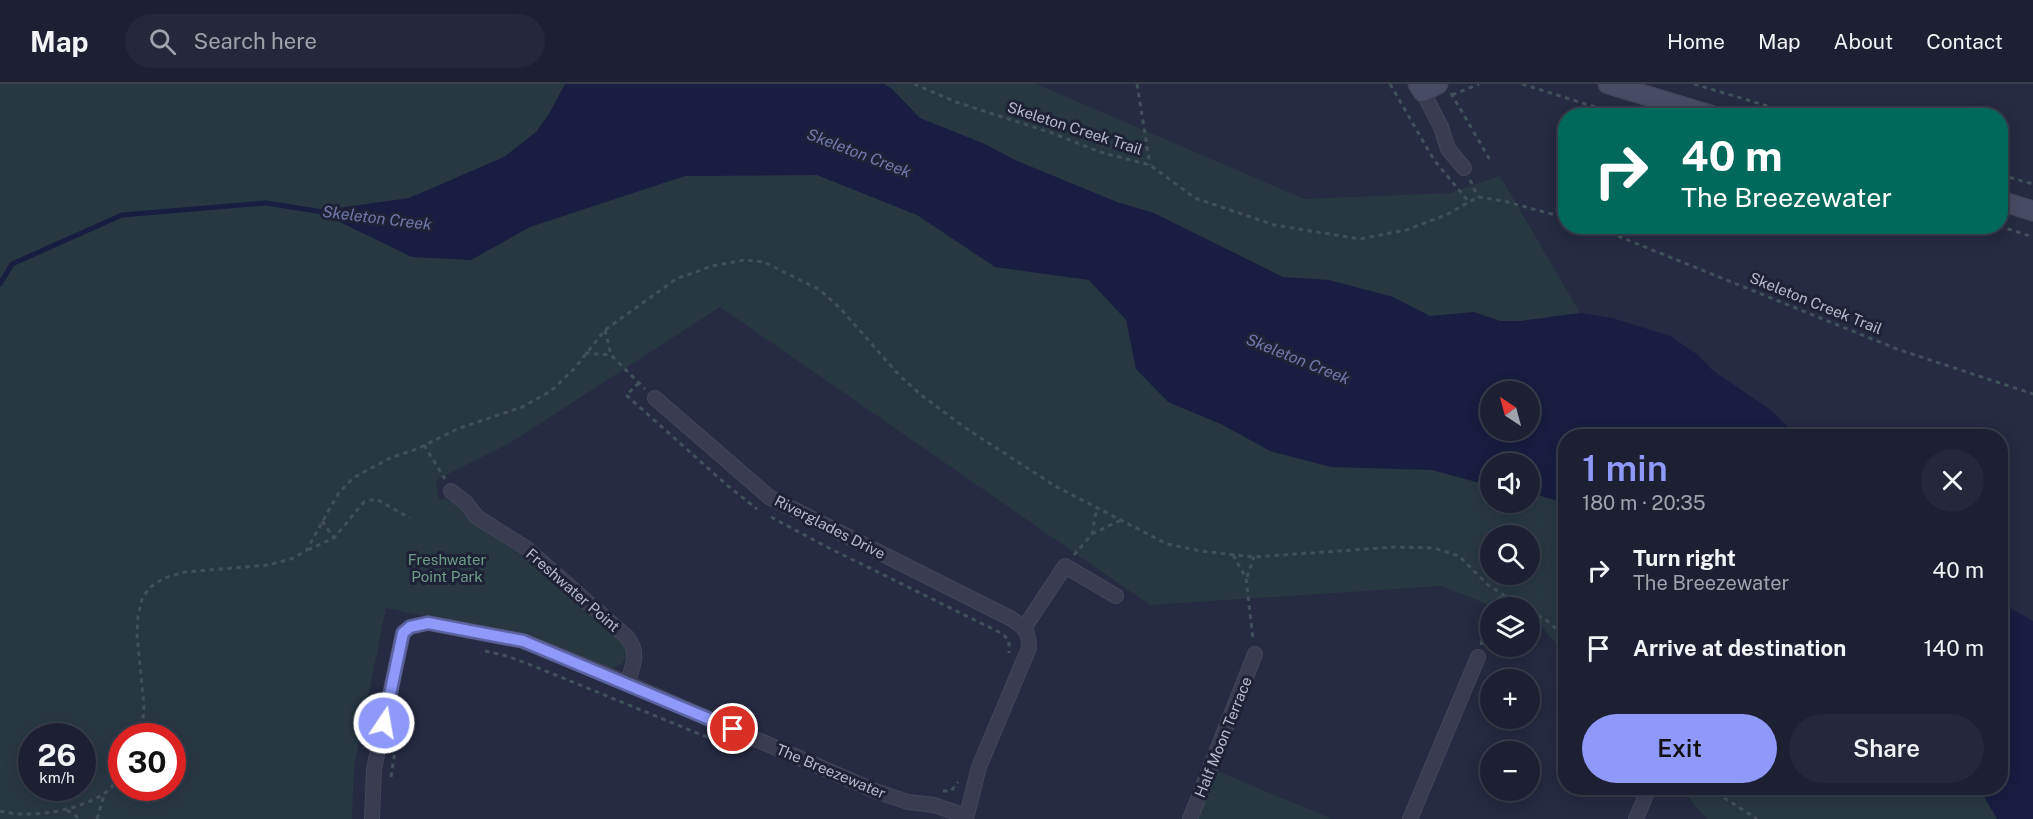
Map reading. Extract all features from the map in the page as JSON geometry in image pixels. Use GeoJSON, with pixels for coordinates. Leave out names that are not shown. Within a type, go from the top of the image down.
{"type":"FeatureCollection","features":[{"type":"Feature","properties":{"kind":"street"},"geometry":{"type":"LineString","coordinates":[[1608,84],[1688,108]]}},
{"type":"Feature","properties":{"kind":"street"},"geometry":{"type":"LineString","coordinates":[[1436,89],[1441,127],[1448,149],[1464,168]]}},
{"type":"Feature","properties":{"kind":"street"},"geometry":{"type":"LineString","coordinates":[[2008,203],[2033,211]]}},
{"type":"Feature","properties":{"kind":"street","name":"Riverglades Drive"},"geometry":{"type":"LineString","coordinates":[[655,399],[769,496],[1010,618],[1024,628]]}},
{"type":"Feature","properties":{"kind":"street","name":"Freshwater Point"},"geometry":{"type":"LineString","coordinates":[[452,491],[477,517],[526,548],[627,637],[634,646],[635,654],[627,684]]}},
{"type":"Feature","properties":{"kind":"street"},"geometry":{"type":"LineString","coordinates":[[966,817],[980,767],[1029,648],[1029,637],[1024,628],[1065,566],[1116,596]]}},
{"type":"Feature","properties":{"kind":"street","name":"The Breezewater"},"geometry":{"type":"LineString","coordinates":[[372,819],[374,769],[403,633],[410,627],[428,623],[523,641],[875,791],[908,802],[934,805],[966,817]]}},
{"type":"Feature","properties":{"kind":"street","name":"Half Moon Terrace"},"geometry":{"type":"LineString","coordinates":[[1190,819],[1255,654]]}},
{"type":"Feature","properties":{"kind":"street"},"geometry":{"type":"LineString","coordinates":[[1410,819],[1478,657]]}},
{"type":"Feature","properties":{"kind":"street"},"geometry":{"type":"LineString","coordinates":[[1636,819],[1646,795]]}},
{"type":"Feature","properties":{"kind":"path","name":"Skeleton Creek Trail"},"geometry":{"type":"LineString","coordinates":[[914,84],[957,102],[1052,133],[1100,152],[1150,165],[1195,198],[1274,225],[1360,239],[1406,230],[1446,215],[1478,197],[1504,201],[1558,216]]}},
{"type":"Feature","properties":{"kind":"path"},"geometry":{"type":"LineString","coordinates":[[1137,84],[1150,165]]}},
{"type":"Feature","properties":{"kind":"path"},"geometry":{"type":"LineString","coordinates":[[1390,84],[1434,160],[1469,202]]}},
{"type":"Feature","properties":{"kind":"path"},"geometry":{"type":"LineString","coordinates":[[1436,89],[1479,84]]}},
{"type":"Feature","properties":{"kind":"path"},"geometry":{"type":"LineString","coordinates":[[1522,84],[1598,108]]}},
{"type":"Feature","properties":{"kind":"path"},"geometry":{"type":"LineString","coordinates":[[1695,84],[1774,108]]}},
{"type":"Feature","properties":{"kind":"path"},"geometry":{"type":"LineString","coordinates":[[1436,89],[1490,160]]}},
{"type":"Feature","properties":{"kind":"path"},"geometry":{"type":"LineString","coordinates":[[2008,177],[2033,184]]}},
{"type":"Feature","properties":{"kind":"path"},"geometry":{"type":"LineString","coordinates":[[2008,229],[2033,237]]}},
{"type":"Feature","properties":{"kind":"path","name":"Skeleton Creek Trail"},"geometry":{"type":"LineString","coordinates":[[1613,234],[1897,349],[2033,394]]}},
{"type":"Feature","properties":{"kind":"path"},"geometry":{"type":"LineString","coordinates":[[605,330],[611,355],[655,399]]}},
{"type":"Feature","properties":{"kind":"path"},"geometry":{"type":"LineString","coordinates":[[585,353],[611,355]]}},
{"type":"Feature","properties":{"kind":"path"},"geometry":{"type":"LineString","coordinates":[[639,383],[626,395],[728,486],[761,511]]}},
{"type":"Feature","properties":{"kind":"path"},"geometry":{"type":"LineString","coordinates":[[424,445],[452,491]]}},
{"type":"Feature","properties":{"kind":"path"},"geometry":{"type":"LineString","coordinates":[[306,550],[334,538],[364,502],[376,499],[410,518]]}},
{"type":"Feature","properties":{"kind":"path"},"geometry":{"type":"LineString","coordinates":[[1092,534],[1097,507]]}},
{"type":"Feature","properties":{"kind":"path"},"geometry":{"type":"LineString","coordinates":[[771,517],[1003,634],[1009,641],[1006,659]]}},
{"type":"Feature","properties":{"kind":"path"},"geometry":{"type":"LineString","coordinates":[[1065,566],[1092,534],[1121,520]]}},
{"type":"Feature","properties":{"kind":"path"},"geometry":{"type":"LineString","coordinates":[[322,521],[334,538]]}},
{"type":"Feature","properties":{"kind":"path"},"geometry":{"type":"LineString","coordinates":[[1233,555],[1246,578],[1255,654]]}},
{"type":"Feature","properties":{"kind":"path"},"geometry":{"type":"LineString","coordinates":[[1246,578],[1254,556]]}},
{"type":"Feature","properties":{"kind":"path"},"geometry":{"type":"LineString","coordinates":[[1540,617],[1558,630]]}},
{"type":"Feature","properties":{"kind":"path"},"geometry":{"type":"LineString","coordinates":[[477,649],[507,656],[541,669],[750,755]]}},
{"type":"Feature","properties":{"kind":"path"},"geometry":{"type":"LineString","coordinates":[[1478,657],[1480,649]]}},
{"type":"Feature","properties":{"kind":"path"},"geometry":{"type":"LineString","coordinates":[[389,783],[395,751]]}},
{"type":"Feature","properties":{"kind":"path"},"geometry":{"type":"LineString","coordinates":[[934,805],[938,793],[955,788],[960,775]]}},
{"type":"Feature","properties":{"kind":"path"},"geometry":{"type":"LineString","coordinates":[[0,811],[26,814],[67,810],[104,794],[108,790]]}},
{"type":"Feature","properties":{"kind":"path"},"geometry":{"type":"LineString","coordinates":[[97,819],[104,794]]}},
{"type":"Feature","properties":{"kind":"path"},"geometry":{"type":"LineString","coordinates":[[1720,795],[1757,819]]}},
{"type":"Feature","properties":{"kind":"path"},"geometry":{"type":"LineString","coordinates":[[67,810],[80,819]]}},
{"type":"Feature","properties":{"kind":"green space","name":"Freshwater Point Park"},"geometry":{"type":"Polygon","coordinates":[[[0,84],[1036,84],[1304,199],[1450,193],[1500,176],[1580,313],[1610,429],[1558,429],[1558,646],[1540,626],[1540,597],[1480,597],[1480,601],[1441,586],[1150,605],[720,307],[510,443],[436,480],[439,500],[446,499],[455,503],[475,524],[533,563],[625,643],[628,654],[622,664],[610,669],[525,637],[386,608],[354,766],[352,819],[0,819],[0,84]]]}},
{"type":"Feature","properties":{"kind":"green space"},"geometry":{"type":"Polygon","coordinates":[[[1210,768],[1332,819],[1190,819],[1210,768]]]}},
{"type":"Feature","properties":{"kind":"green space"},"geometry":{"type":"Polygon","coordinates":[[[1686,795],[2008,795],[2033,819],[1707,819],[1686,795]]]}},
{"type":"Feature","properties":{"kind":"water"},"geometry":{"type":"Polygon","coordinates":[[[565,84],[884,84],[891,88],[920,118],[1117,202],[1154,213],[1283,277],[1329,280],[1393,297],[1430,316],[1474,312],[1500,321],[1521,321],[1580,313],[1612,318],[1670,336],[1698,355],[1712,370],[1772,411],[1790,429],[1558,429],[1558,501],[1540,496],[1540,453],[1480,453],[1480,483],[1432,470],[1331,467],[1270,451],[1223,425],[1168,402],[1136,369],[1126,320],[1089,280],[995,267],[917,215],[817,175],[685,176],[530,227],[471,260],[412,257],[317,211],[409,198],[504,157],[536,132],[549,114],[565,84]]]}},
{"type":"Feature","properties":{"kind":"water"},"geometry":{"type":"Polygon","coordinates":[[[2008,607],[2033,621],[2033,819],[1997,819],[1983,795],[2008,795],[2008,607]]]}},
{"type":"Feature","properties":{"kind":"waterway","name":"Skeleton Creek"},"geometry":{"type":"LineString","coordinates":[[0,284],[12,264],[122,215],[266,203],[323,212]]}},
{"type":"Feature","properties":{"kind":"route"},"geometry":{"type":"LineString","coordinates":[[384,723],[403,633],[410,627],[428,623],[523,641],[733,729]]}}]}
